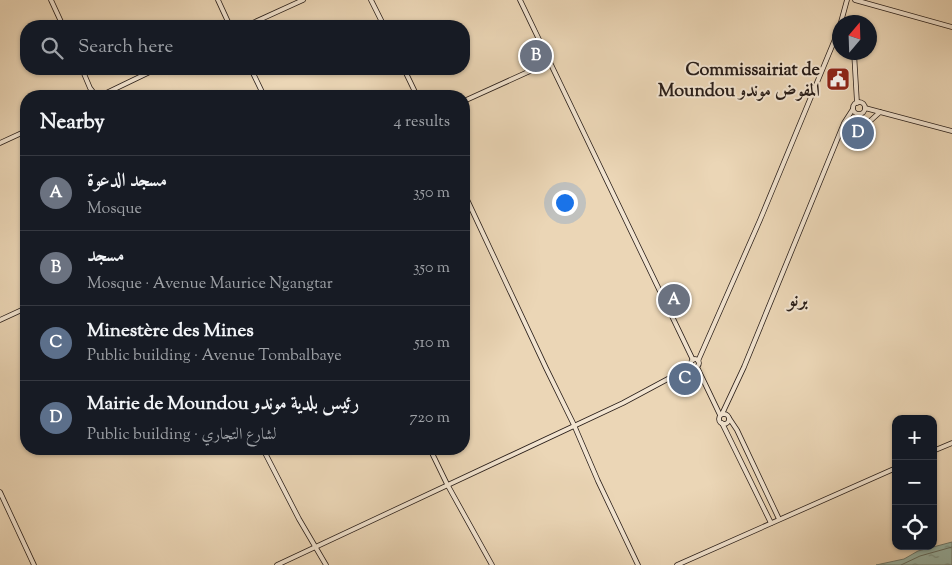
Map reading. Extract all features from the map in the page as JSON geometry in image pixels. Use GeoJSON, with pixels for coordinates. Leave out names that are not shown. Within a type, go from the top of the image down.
{"type":"FeatureCollection","features":[{"type":"Feature","properties":{"kind":"street"},"geometry":{"type":"LineString","coordinates":[[50,0],[60,20]]}},
{"type":"Feature","properties":{"kind":"street"},"geometry":{"type":"LineString","coordinates":[[218,0],[227,20]]}},
{"type":"Feature","properties":{"kind":"street"},"geometry":{"type":"LineString","coordinates":[[259,20],[303,0]]}},
{"type":"Feature","properties":{"kind":"street"},"geometry":{"type":"LineString","coordinates":[[371,0],[381,20]]}},
{"type":"Feature","properties":{"kind":"street"},"geometry":{"type":"LineString","coordinates":[[520,0],[693,360],[694,366],[721,415]]}},
{"type":"Feature","properties":{"kind":"street"},"geometry":{"type":"LineString","coordinates":[[844,15],[847,0]]}},
{"type":"Feature","properties":{"kind":"street"},"geometry":{"type":"LineString","coordinates":[[855,0],[952,27]]}},
{"type":"Feature","properties":{"kind":"street"},"geometry":{"type":"LineString","coordinates":[[277,565],[646,391],[699,364],[698,361],[760,220],[832,45]]}},
{"type":"Feature","properties":{"kind":"street"},"geometry":{"type":"LineString","coordinates":[[771,523],[719,420],[729,402],[844,123],[857,103],[854,60]]}},
{"type":"Feature","properties":{"kind":"street"},"geometry":{"type":"LineString","coordinates":[[470,98],[550,62]]}},
{"type":"Feature","properties":{"kind":"street"},"geometry":{"type":"LineString","coordinates":[[85,75],[92,90]]}},
{"type":"Feature","properties":{"kind":"street"},"geometry":{"type":"LineString","coordinates":[[111,90],[143,75]]}},
{"type":"Feature","properties":{"kind":"street"},"geometry":{"type":"LineString","coordinates":[[254,75],[261,90]]}},
{"type":"Feature","properties":{"kind":"street"},"geometry":{"type":"LineString","coordinates":[[407,75],[414,90]]}},
{"type":"Feature","properties":{"kind":"street"},"geometry":{"type":"LineString","coordinates":[[857,103],[863,103],[865,108],[952,131]]}},
{"type":"Feature","properties":{"kind":"street"},"geometry":{"type":"LineString","coordinates":[[853,109],[856,113],[860,114],[864,112],[865,108]]}},
{"type":"Feature","properties":{"kind":"street"},"geometry":{"type":"LineString","coordinates":[[869,122],[881,112]]}},
{"type":"Feature","properties":{"kind":"street"},"geometry":{"type":"LineString","coordinates":[[0,143],[20,133]]}},
{"type":"Feature","properties":{"kind":"street"},"geometry":{"type":"LineString","coordinates":[[470,206],[638,565]]}},
{"type":"Feature","properties":{"kind":"street"},"geometry":{"type":"LineString","coordinates":[[0,320],[20,311]]}},
{"type":"Feature","properties":{"kind":"street"},"geometry":{"type":"LineString","coordinates":[[693,360],[698,361]]}},
{"type":"Feature","properties":{"kind":"street"},"geometry":{"type":"LineString","coordinates":[[722,423],[728,422],[729,402]]}},
{"type":"Feature","properties":{"kind":"street"},"geometry":{"type":"LineString","coordinates":[[721,415],[724,414],[729,417],[740,436],[779,519]]}},
{"type":"Feature","properties":{"kind":"street"},"geometry":{"type":"LineString","coordinates":[[937,449],[952,443]]}},
{"type":"Feature","properties":{"kind":"street"},"geometry":{"type":"LineString","coordinates":[[266,455],[299,520],[326,565]]}},
{"type":"Feature","properties":{"kind":"street"},"geometry":{"type":"LineString","coordinates":[[433,455],[492,565]]}},
{"type":"Feature","properties":{"kind":"street"},"geometry":{"type":"LineString","coordinates":[[677,565],[892,470]]}},
{"type":"Feature","properties":{"kind":"street"},"geometry":{"type":"LineString","coordinates":[[0,492],[34,565]]}},
{"type":"Feature","properties":{"kind":"water"},"geometry":{"type":"Polygon","coordinates":[[[952,542],[952,565],[876,565],[904,559],[922,550],[937,550],[937,546],[952,542]]]}},
{"type":"Feature","properties":{"kind":"place","name":"مسجد"},"geometry":{"type":"Point","coordinates":[536,56]}},
{"type":"Feature","properties":{"kind":"place","name":"Commissairiat de Moundou المفوض موندو"},"geometry":{"type":"Point","coordinates":[838,79]}},
{"type":"Feature","properties":{"kind":"place","name":"Mairie de Moundou رئيس بلدية موندو"},"geometry":{"type":"Point","coordinates":[858,133]}},
{"type":"Feature","properties":{"kind":"place","name":"مسجد الدعوة"},"geometry":{"type":"Point","coordinates":[674,300]}},
{"type":"Feature","properties":{"kind":"place","name":"Minestère des Mines"},"geometry":{"type":"Point","coordinates":[685,379]}},
{"type":"Feature","properties":{"kind":"district","name":"برنو"},"geometry":{"type":"Point","coordinates":[798,299]}}]}
